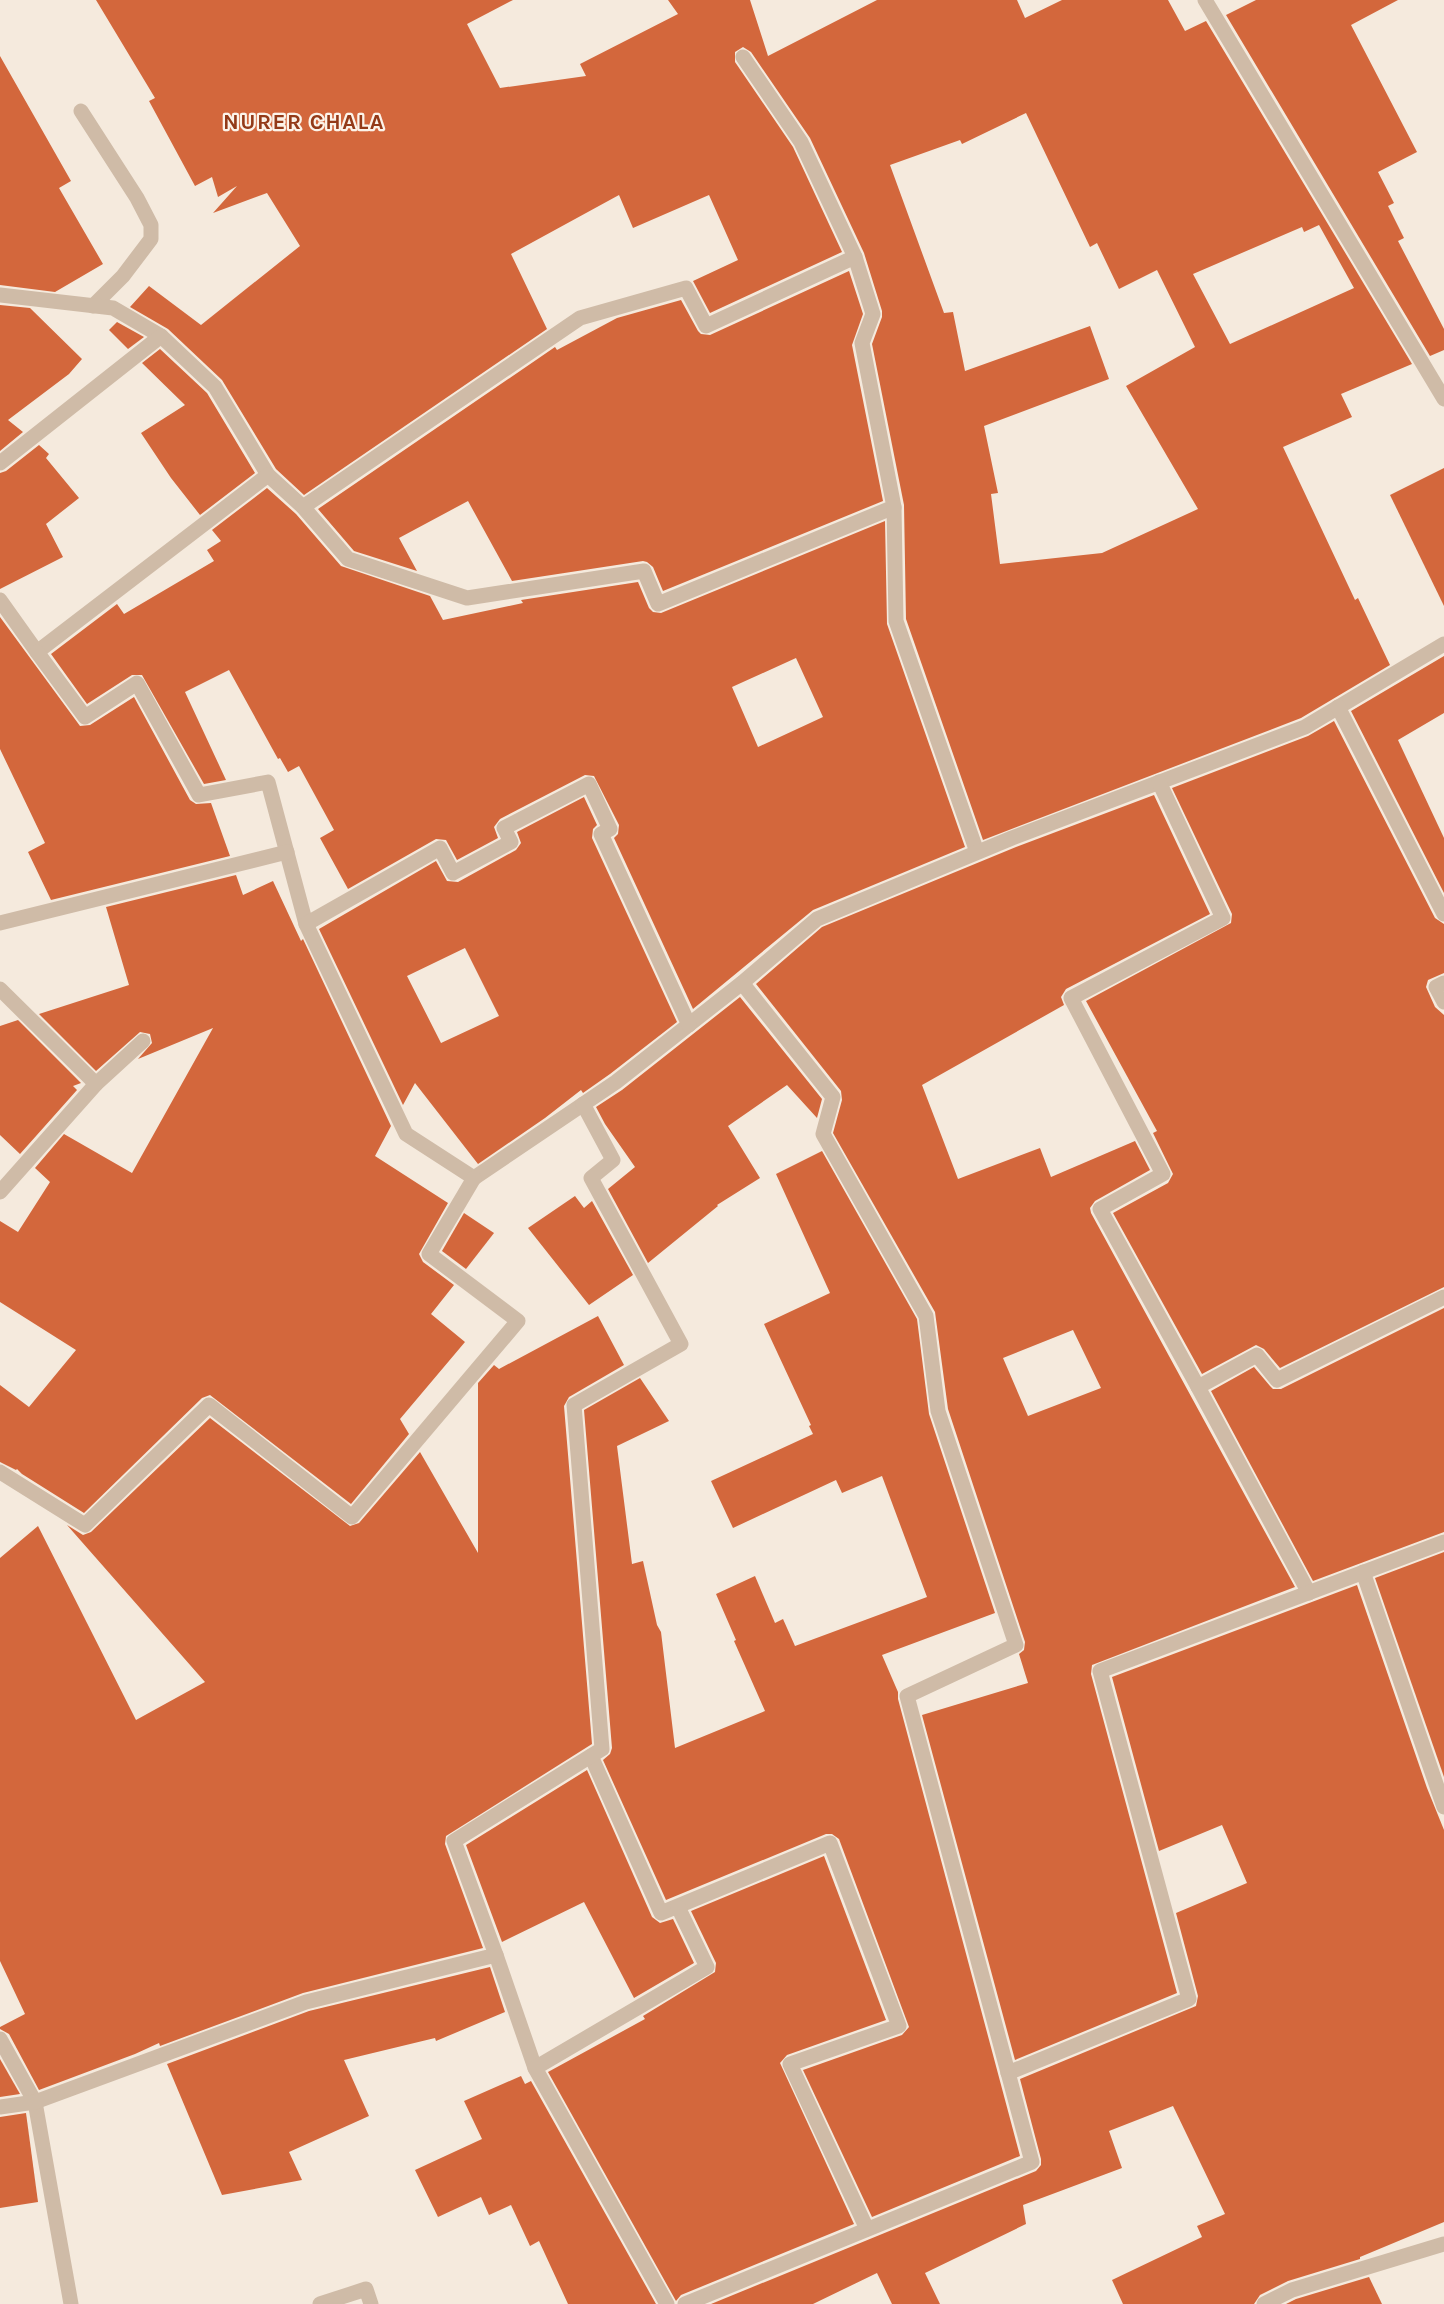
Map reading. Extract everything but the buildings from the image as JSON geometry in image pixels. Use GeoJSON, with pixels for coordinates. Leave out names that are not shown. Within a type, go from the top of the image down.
{"type":"FeatureCollection","features":[{"type":"Feature","properties":{"kind":"street"},"geometry":{"type":"LineString","coordinates":[[1205,0],[1444,399]]}},
{"type":"Feature","properties":{"kind":"street"},"geometry":{"type":"LineString","coordinates":[[743,57],[801,142],[855,257],[873,314],[862,343],[894,507],[896,621],[977,852]]}},
{"type":"Feature","properties":{"kind":"street"},"geometry":{"type":"LineString","coordinates":[[81,111],[137,198],[151,225],[151,239],[123,276],[93,306]]}},
{"type":"Feature","properties":{"kind":"street"},"geometry":{"type":"LineString","coordinates":[[303,507],[580,318],[686,288],[706,326],[855,257]]}},
{"type":"Feature","properties":{"kind":"street"},"geometry":{"type":"LineString","coordinates":[[0,295],[113,308],[162,336],[215,387],[268,475],[303,507],[348,558],[467,598],[644,571],[658,603],[894,507]]}},
{"type":"Feature","properties":{"kind":"street"},"geometry":{"type":"LineString","coordinates":[[0,463],[162,336]]}},
{"type":"Feature","properties":{"kind":"street"},"geometry":{"type":"LineString","coordinates":[[37,651],[268,475]]}},
{"type":"Feature","properties":{"kind":"street"},"geometry":{"type":"LineString","coordinates":[[0,600],[85,717],[136,683],[199,795],[268,782],[306,924],[406,1134],[474,1178]]}},
{"type":"Feature","properties":{"kind":"street"},"geometry":{"type":"LineString","coordinates":[[0,1472],[86,1525],[209,1405],[352,1517],[518,1321],[429,1254],[474,1178],[616,1082],[742,983],[817,919],[977,852],[1305,727],[1444,644]]}},
{"type":"Feature","properties":{"kind":"street"},"geometry":{"type":"LineString","coordinates":[[1338,707],[1444,914]]}},
{"type":"Feature","properties":{"kind":"street"},"geometry":{"type":"LineString","coordinates":[[1159,782],[1223,918],[1071,998],[1164,1174],[1100,1209],[1309,1593]]}},
{"type":"Feature","properties":{"kind":"street"},"geometry":{"type":"LineString","coordinates":[[306,924],[440,848],[453,873],[511,842],[504,828],[589,784],[610,830],[601,834],[689,1025]]}},
{"type":"Feature","properties":{"kind":"street"},"geometry":{"type":"LineString","coordinates":[[0,923],[287,852]]}},
{"type":"Feature","properties":{"kind":"street"},"geometry":{"type":"LineString","coordinates":[[685,2304],[1032,2162],[907,1696],[1016,1645],[938,1411],[926,1316],[823,1134],[833,1097],[742,983]]}},
{"type":"Feature","properties":{"kind":"street"},"geometry":{"type":"LineString","coordinates":[[1444,983],[1436,987],[1444,1002]]}},
{"type":"Feature","properties":{"kind":"street"},"geometry":{"type":"LineString","coordinates":[[0,989],[96,1084]]}},
{"type":"Feature","properties":{"kind":"street"},"geometry":{"type":"LineString","coordinates":[[0,1192],[96,1084],[143,1041]]}},
{"type":"Feature","properties":{"kind":"street"},"geometry":{"type":"LineString","coordinates":[[583,1104],[613,1160],[591,1178],[681,1344],[574,1405],[602,1749],[454,1840],[535,2068],[667,2304]]}},
{"type":"Feature","properties":{"kind":"street"},"geometry":{"type":"LineString","coordinates":[[1198,1387],[1257,1355],[1276,1380],[1444,1297]]}},
{"type":"Feature","properties":{"kind":"street"},"geometry":{"type":"LineString","coordinates":[[1008,2073],[1189,1999],[1100,1671],[1444,1542]]}},
{"type":"Feature","properties":{"kind":"street"},"geometry":{"type":"LineString","coordinates":[[1363,1572],[1444,1807]]}},
{"type":"Feature","properties":{"kind":"street"},"geometry":{"type":"LineString","coordinates":[[591,1756],[661,1913],[830,1843],[899,2026],[790,2064],[867,2229]]}},
{"type":"Feature","properties":{"kind":"street"},"geometry":{"type":"LineString","coordinates":[[535,2068],[707,1967],[678,1906]]}},
{"type":"Feature","properties":{"kind":"street"},"geometry":{"type":"LineString","coordinates":[[0,2107],[35,2102],[306,2002],[496,1955]]}},
{"type":"Feature","properties":{"kind":"street"},"geometry":{"type":"LineString","coordinates":[[0,2039],[35,2102],[71,2304]]}},
{"type":"Feature","properties":{"kind":"street"},"geometry":{"type":"LineString","coordinates":[[1264,2304],[1292,2290],[1444,2244]]}},
{"type":"Feature","properties":{"kind":"street"},"geometry":{"type":"LineString","coordinates":[[320,2304],[366,2289],[371,2304]]}},
{"type":"Feature","properties":{"kind":"district","name":"NURER CHALA"},"geometry":{"type":"Point","coordinates":[304,121]}}]}
